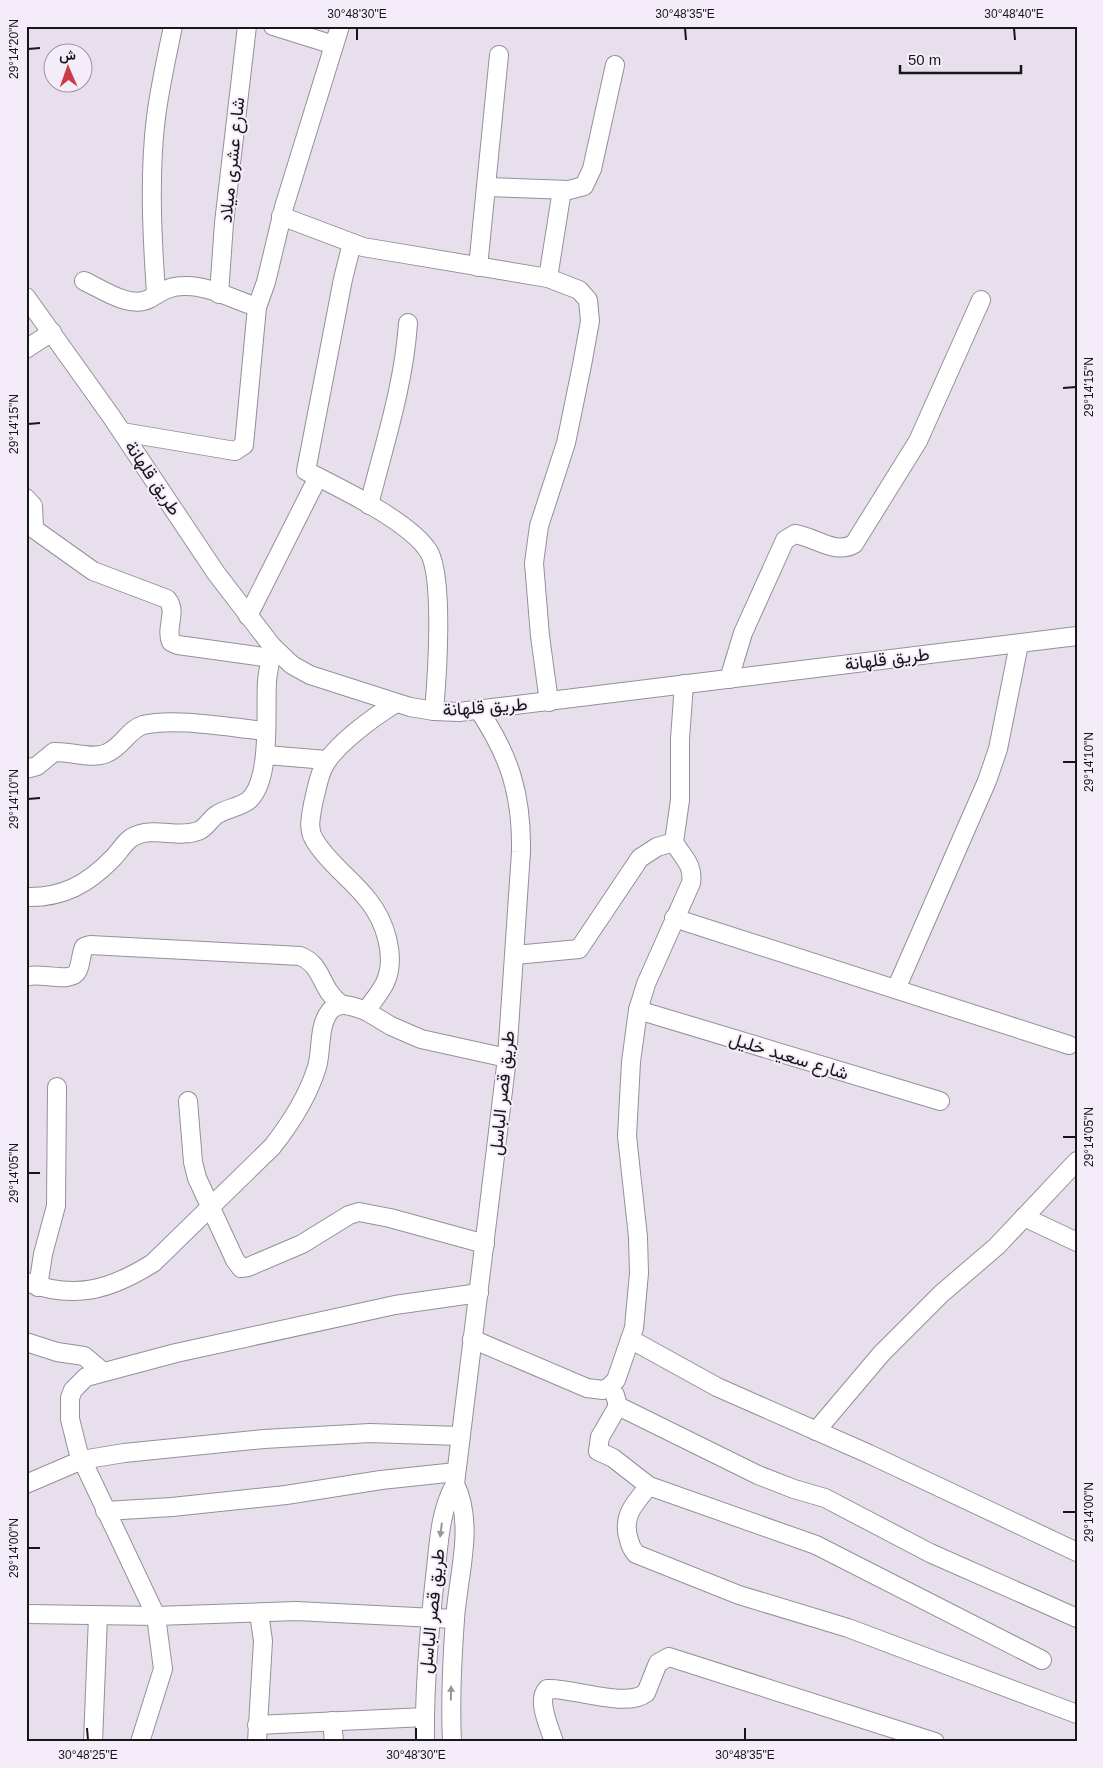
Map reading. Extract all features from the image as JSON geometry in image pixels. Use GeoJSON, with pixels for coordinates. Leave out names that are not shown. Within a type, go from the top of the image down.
{"type":"FeatureCollection","features":[{"type":"Feature","properties":{"kind":"street"},"geometry":{"type":"LineString","coordinates":[[156,293],[153,251],[154,141],[160,85],[173,26]]}},
{"type":"Feature","properties":{"kind":"street","name":"شارع عشرى ميلاد"},"geometry":{"type":"LineString","coordinates":[[219,294],[224,223],[247,26]]}},
{"type":"Feature","properties":{"kind":"street"},"geometry":{"type":"LineString","coordinates":[[274,26],[334,45]]}},
{"type":"Feature","properties":{"kind":"street"},"geometry":{"type":"LineString","coordinates":[[122,432],[235,451],[242,448],[245,442],[257,308],[266,282],[281,216],[340,26]]}},
{"type":"Feature","properties":{"kind":"street"},"geometry":{"type":"LineString","coordinates":[[478,267],[499,55]]}},
{"type":"Feature","properties":{"kind":"street"},"geometry":{"type":"LineString","coordinates":[[486,187],[562,190],[578,188],[588,181],[615,65]]}},
{"type":"Feature","properties":{"kind":"street"},"geometry":{"type":"LineString","coordinates":[[548,278],[562,190]]}},
{"type":"Feature","properties":{"kind":"street"},"geometry":{"type":"LineString","coordinates":[[281,216],[352,243],[548,278],[584,293],[588,300],[590,322],[566,443],[539,526],[534,563],[540,636],[549,702]]}},
{"type":"Feature","properties":{"kind":"street"},"geometry":{"type":"LineString","coordinates":[[352,243],[306,471],[354,494],[418,538],[430,554],[434,568],[438,612],[434,711]]}},
{"type":"Feature","properties":{"kind":"street"},"geometry":{"type":"LineString","coordinates":[[84,281],[130,301],[144,301],[156,293],[171,287],[185,286],[219,294],[257,308]]}},
{"type":"Feature","properties":{"kind":"street","name":"طريق قلهانة"},"geometry":{"type":"LineString","coordinates":[[26,297],[122,432],[272,653],[310,675],[396,703],[434,711],[459,712],[1077,636]]}},
{"type":"Feature","properties":{"kind":"street"},"geometry":{"type":"LineString","coordinates":[[729,678],[743,633],[785,540],[795,534],[837,548],[848,548],[854,544],[918,441],[980,300]]}},
{"type":"Feature","properties":{"kind":"street"},"geometry":{"type":"LineString","coordinates":[[369,505],[397,396],[407,344],[408,323]]}},
{"type":"Feature","properties":{"kind":"street"},"geometry":{"type":"LineString","coordinates":[[26,349],[52,332]]}},
{"type":"Feature","properties":{"kind":"street"},"geometry":{"type":"LineString","coordinates":[[248,616],[318,477]]}},
{"type":"Feature","properties":{"kind":"street"},"geometry":{"type":"LineString","coordinates":[[26,498],[33,506],[34,529],[81,565],[167,599],[172,606],[169,630],[171,642],[178,645],[272,653],[268,680],[266,755],[256,789],[249,800],[219,812],[201,830],[191,833],[151,832],[135,836],[101,870],[66,893],[45,897],[26,897]]}},
{"type":"Feature","properties":{"kind":"street"},"geometry":{"type":"LineString","coordinates":[[896,989],[987,781],[998,749],[1019,644]]}},
{"type":"Feature","properties":{"kind":"street"},"geometry":{"type":"LineString","coordinates":[[684,684],[680,739],[680,800],[674,842],[689,862],[692,874],[690,883],[646,984],[638,1010],[631,1062],[627,1136],[639,1257],[637,1302],[630,1339],[613,1385],[618,1406],[600,1437],[598,1451],[613,1458],[649,1486],[816,1545],[1042,1660]]}},
{"type":"Feature","properties":{"kind":"street"},"geometry":{"type":"LineString","coordinates":[[366,1011],[385,982],[389,966],[389,947],[383,926],[369,901],[333,865],[311,834],[311,815],[327,760],[375,716],[396,703]]}},
{"type":"Feature","properties":{"kind":"street","name":"طريق قصر الباسل"},"geometry":{"type":"LineString","coordinates":[[425,1742],[430,1617],[443,1513],[456,1478],[485,1244],[507,1058],[521,852],[519,806],[508,762],[495,734],[478,709]]}},
{"type":"Feature","properties":{"kind":"street"},"geometry":{"type":"LineString","coordinates":[[26,769],[37,766],[54,752],[106,754],[126,739],[134,729],[142,725],[175,722],[266,731]]}},
{"type":"Feature","properties":{"kind":"street"},"geometry":{"type":"LineString","coordinates":[[266,755],[327,760]]}},
{"type":"Feature","properties":{"kind":"street"},"geometry":{"type":"LineString","coordinates":[[514,955],[580,949],[640,858],[657,847],[674,842]]}},
{"type":"Feature","properties":{"kind":"street"},"geometry":{"type":"LineString","coordinates":[[674,918],[1069,1045]]}},
{"type":"Feature","properties":{"kind":"street"},"geometry":{"type":"LineString","coordinates":[[26,977],[41,975],[55,978],[74,975],[78,970],[84,947],[90,945],[300,956],[313,963],[324,988],[342,1006]]}},
{"type":"Feature","properties":{"kind":"street"},"geometry":{"type":"LineString","coordinates":[[57,1087],[56,1206],[43,1254],[32,1284],[52,1291],[82,1291],[130,1277],[153,1263],[272,1147],[290,1125],[318,1065],[324,1024],[329,1012],[349,1005],[366,1011],[391,1026],[421,1039],[507,1058]]}},
{"type":"Feature","properties":{"kind":"street","name":"شارع سعيد خليل"},"geometry":{"type":"LineString","coordinates":[[638,1010],[940,1101]]}},
{"type":"Feature","properties":{"kind":"street"},"geometry":{"type":"LineString","coordinates":[[188,1101],[193,1162],[210,1209],[235,1260],[243,1268],[302,1244],[349,1215],[358,1212],[390,1218],[485,1244]]}},
{"type":"Feature","properties":{"kind":"street"},"geometry":{"type":"LineString","coordinates":[[816,1431],[882,1353],[941,1294],[997,1246],[1077,1161]]}},
{"type":"Feature","properties":{"kind":"street"},"geometry":{"type":"LineString","coordinates":[[1024,1217],[1077,1242]]}},
{"type":"Feature","properties":{"kind":"street"},"geometry":{"type":"LineString","coordinates":[[140,1742],[163,1669],[156,1616],[82,1460],[70,1419],[70,1398],[73,1390],[86,1377],[176,1353],[395,1305],[478,1293]]}},
{"type":"Feature","properties":{"kind":"street"},"geometry":{"type":"LineString","coordinates":[[472,1339],[587,1388],[603,1390],[613,1385]]}},
{"type":"Feature","properties":{"kind":"street"},"geometry":{"type":"LineString","coordinates":[[630,1339],[717,1387],[1077,1552]]}},
{"type":"Feature","properties":{"kind":"street"},"geometry":{"type":"LineString","coordinates":[[26,1342],[57,1352],[84,1356],[103,1372]]}},
{"type":"Feature","properties":{"kind":"street"},"geometry":{"type":"LineString","coordinates":[[618,1406],[758,1475],[794,1489],[825,1498],[930,1552],[1077,1618]]}},
{"type":"Feature","properties":{"kind":"street"},"geometry":{"type":"LineString","coordinates":[[26,1484],[82,1460],[124,1453],[264,1439],[370,1433],[460,1436]]}},
{"type":"Feature","properties":{"kind":"street"},"geometry":{"type":"LineString","coordinates":[[105,1511],[172,1508],[286,1495],[381,1480],[456,1478]]}},
{"type":"Feature","properties":{"kind":"street","name":"طريق قصر الباسل"},"geometry":{"type":"LineString","coordinates":[[452,1742],[451,1685],[455,1619],[465,1525],[463,1504],[456,1478]]}},
{"type":"Feature","properties":{"kind":"street"},"geometry":{"type":"LineString","coordinates":[[649,1486],[630,1509],[625,1526],[632,1550],[636,1554],[739,1595],[848,1628],[1077,1714]]}},
{"type":"Feature","properties":{"kind":"street"},"geometry":{"type":"LineString","coordinates":[[26,1614],[156,1616],[296,1610],[455,1619]]}},
{"type":"Feature","properties":{"kind":"street"},"geometry":{"type":"LineString","coordinates":[[259,1613],[263,1641],[257,1733],[332,1721],[425,1717]]}},
{"type":"Feature","properties":{"kind":"street"},"geometry":{"type":"LineString","coordinates":[[93,1742],[98,1616]]}},
{"type":"Feature","properties":{"kind":"street"},"geometry":{"type":"LineString","coordinates":[[566,1742],[554,1741],[543,1706],[543,1693],[547,1689],[599,1697],[641,1697],[649,1688],[658,1663],[669,1657],[935,1742]]}},
{"type":"Feature","properties":{"kind":"street"},"geometry":{"type":"LineString","coordinates":[[332,1721],[334,1742]]}}]}
